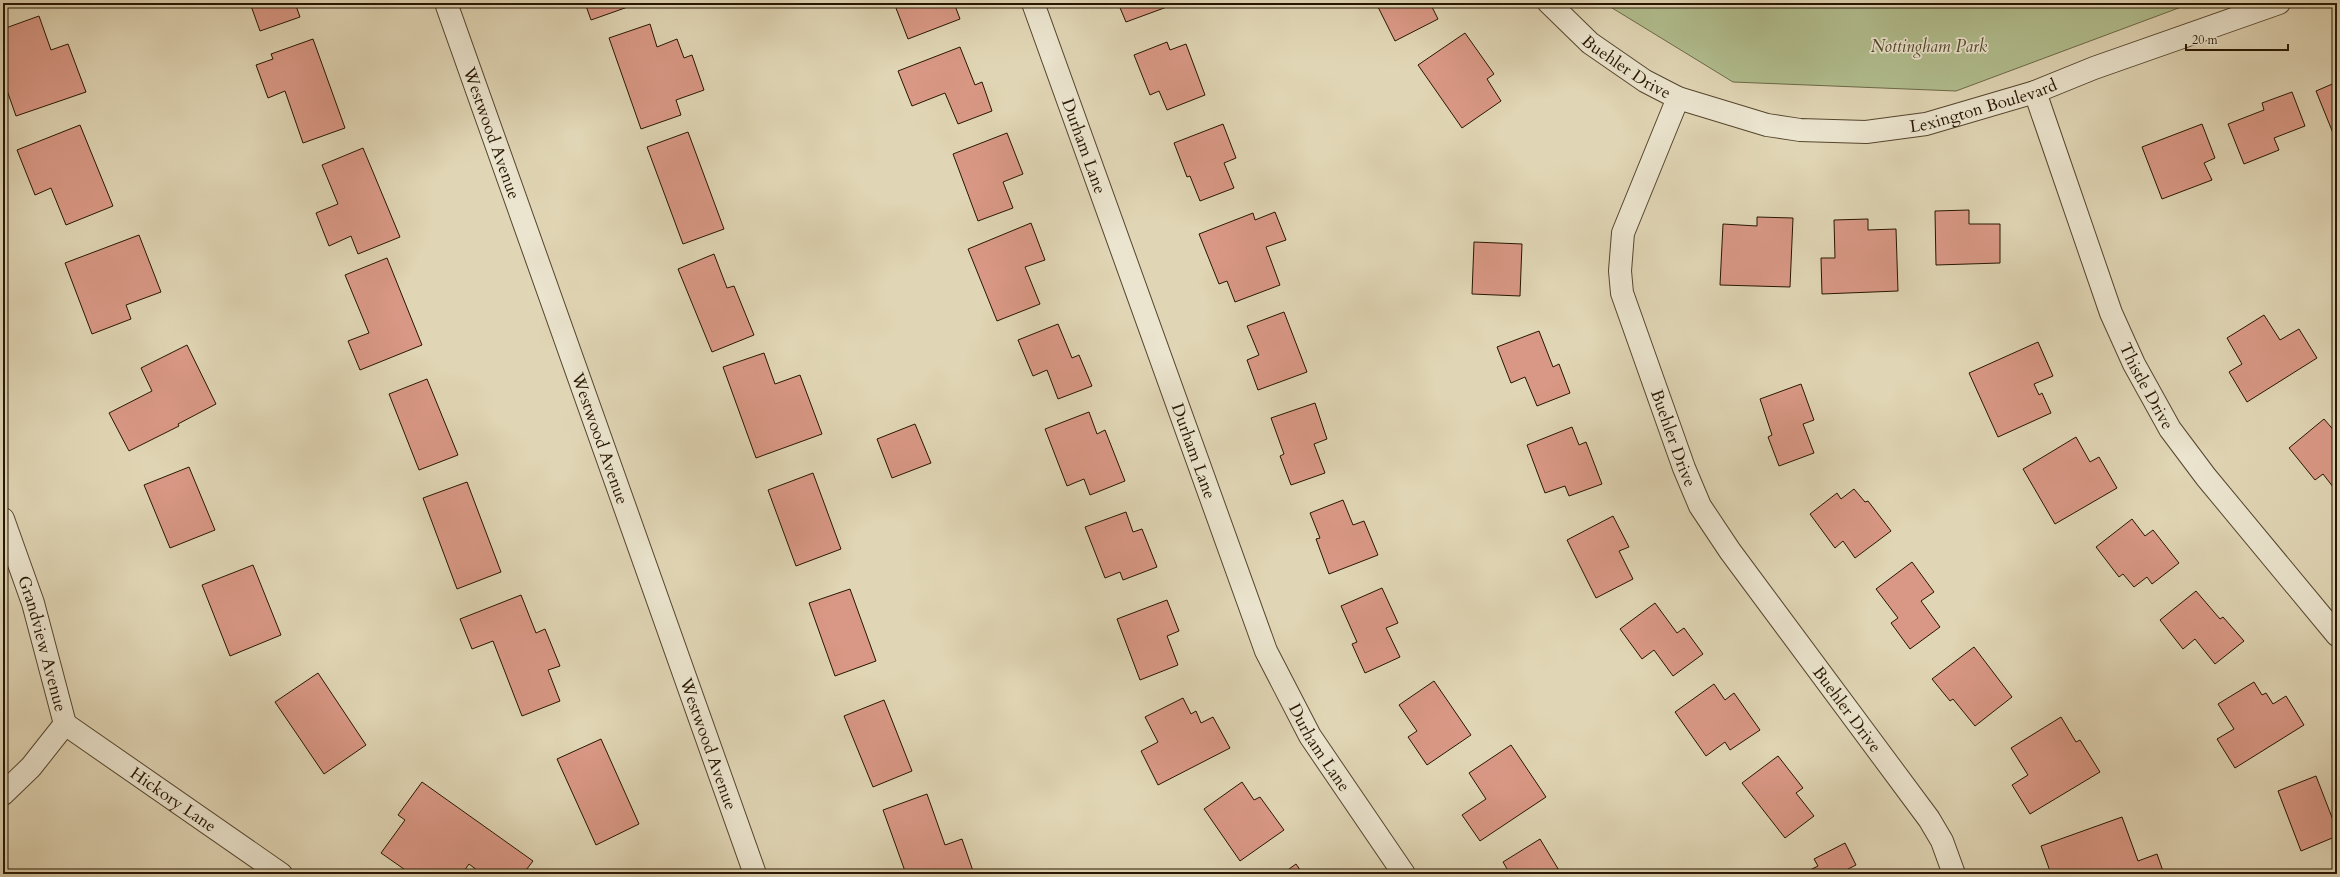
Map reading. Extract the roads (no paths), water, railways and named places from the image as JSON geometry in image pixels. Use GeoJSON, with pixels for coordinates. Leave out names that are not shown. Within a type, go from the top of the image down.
{"type":"FeatureCollection","features":[{"type":"Feature","properties":{"kind":"street","name":"Westwood Avenue"},"geometry":{"type":"LineString","coordinates":[[446,3],[755,874]]}},
{"type":"Feature","properties":{"kind":"street","name":"Durham Lane"},"geometry":{"type":"LineString","coordinates":[[1033,3],[1266,652],[1310,736],[1404,874]]}},
{"type":"Feature","properties":{"kind":"street","name":"Buehler Drive"},"geometry":{"type":"LineString","coordinates":[[1549,3],[1590,43],[1645,81],[1678,98],[1623,233],[1620,270],[1622,293],[1645,361],[1684,468],[1700,506],[1730,550],[1929,819],[1942,841],[1954,874]]}},
{"type":"Feature","properties":{"kind":"street","name":"Lexington Boulevard"},"geometry":{"type":"LineString","coordinates":[[1678,98],[1767,125],[1800,130],[1866,132],[1926,124],[2035,92],[2094,68],[2278,3]]}},
{"type":"Feature","properties":{"kind":"street","name":"Thistle Drive"},"geometry":{"type":"LineString","coordinates":[[2035,92],[2111,313],[2134,364],[2170,429],[2337,635]]}},
{"type":"Feature","properties":{"kind":"street","name":"Grandview Avenue"},"geometry":{"type":"LineString","coordinates":[[3,519],[33,602],[65,724]]}},
{"type":"Feature","properties":{"kind":"street"},"geometry":{"type":"LineString","coordinates":[[3,794],[31,767],[65,724]]}},
{"type":"Feature","properties":{"kind":"street","name":"Hickory Lane"},"geometry":{"type":"LineString","coordinates":[[65,724],[281,874]]}},
{"type":"Feature","properties":{"kind":"park label","name":"Nottingham Park"},"geometry":{"type":"Point","coordinates":[1929,46]}}]}
